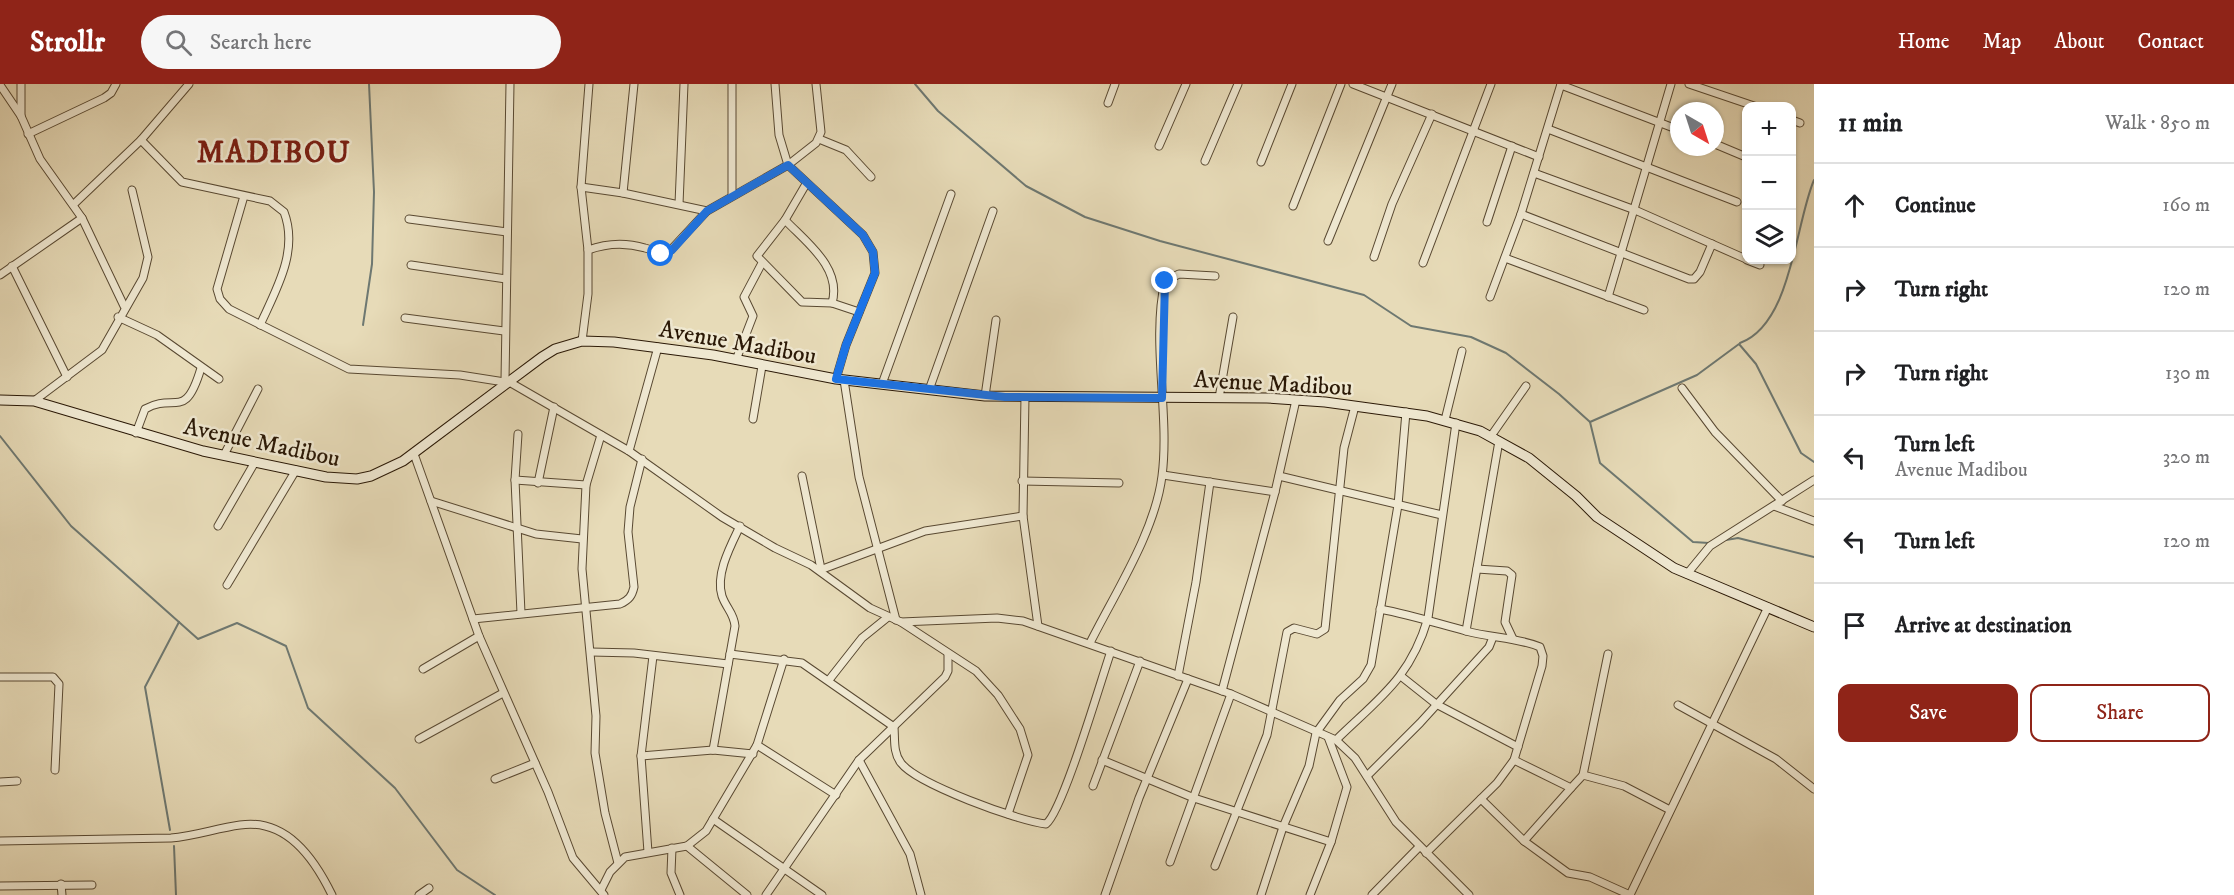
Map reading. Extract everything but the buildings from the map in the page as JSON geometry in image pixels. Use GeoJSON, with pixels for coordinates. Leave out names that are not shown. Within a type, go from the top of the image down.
{"type":"FeatureCollection","features":[{"type":"Feature","properties":{"kind":"street"},"geometry":{"type":"LineString","coordinates":[[21,84],[21,116]]}},
{"type":"Feature","properties":{"kind":"street"},"geometry":{"type":"LineString","coordinates":[[28,134],[111,93],[116,84]]}},
{"type":"Feature","properties":{"kind":"street"},"geometry":{"type":"LineString","coordinates":[[74,204],[141,140],[189,84]]}},
{"type":"Feature","properties":{"kind":"street"},"geometry":{"type":"LineString","coordinates":[[508,381],[504,331],[510,84]]}},
{"type":"Feature","properties":{"kind":"street"},"geometry":{"type":"LineString","coordinates":[[582,341],[588,294],[588,250],[581,187],[589,84]]}},
{"type":"Feature","properties":{"kind":"street"},"geometry":{"type":"LineString","coordinates":[[623,193],[634,84]]}},
{"type":"Feature","properties":{"kind":"street"},"geometry":{"type":"LineString","coordinates":[[679,204],[684,84]]}},
{"type":"Feature","properties":{"kind":"street"},"geometry":{"type":"LineString","coordinates":[[732,84],[732,195]]}},
{"type":"Feature","properties":{"kind":"street"},"geometry":{"type":"LineString","coordinates":[[774,84],[779,135],[788,165],[869,242],[875,273],[859,312],[840,379],[877,548],[899,621]]}},
{"type":"Feature","properties":{"kind":"street"},"geometry":{"type":"LineString","coordinates":[[588,250],[605,244],[630,244],[661,254],[668,253],[707,211],[788,165],[819,139],[821,132],[816,84]]}},
{"type":"Feature","properties":{"kind":"street"},"geometry":{"type":"LineString","coordinates":[[1108,103],[1115,84]]}},
{"type":"Feature","properties":{"kind":"street"},"geometry":{"type":"LineString","coordinates":[[1159,146],[1186,84]]}},
{"type":"Feature","properties":{"kind":"street"},"geometry":{"type":"LineString","coordinates":[[1205,161],[1238,84]]}},
{"type":"Feature","properties":{"kind":"street"},"geometry":{"type":"LineString","coordinates":[[1261,162],[1292,84]]}},
{"type":"Feature","properties":{"kind":"street"},"geometry":{"type":"LineString","coordinates":[[1293,206],[1341,84]]}},
{"type":"Feature","properties":{"kind":"street"},"geometry":{"type":"LineString","coordinates":[[1353,84],[1539,156]]}},
{"type":"Feature","properties":{"kind":"street"},"geometry":{"type":"LineString","coordinates":[[1328,241],[1392,84]]}},
{"type":"Feature","properties":{"kind":"street"},"geometry":{"type":"LineString","coordinates":[[1423,263],[1491,84]]}},
{"type":"Feature","properties":{"kind":"street"},"geometry":{"type":"LineString","coordinates":[[1490,297],[1521,214],[1561,84],[1670,127]]}},
{"type":"Feature","properties":{"kind":"street"},"geometry":{"type":"LineString","coordinates":[[1608,297],[1671,84]]}},
{"type":"Feature","properties":{"kind":"street"},"geometry":{"type":"LineString","coordinates":[[1689,84],[1742,102]]}},
{"type":"Feature","properties":{"kind":"street"},"geometry":{"type":"LineString","coordinates":[[0,85],[21,116],[40,159],[82,218],[124,306]]}},
{"type":"Feature","properties":{"kind":"street"},"geometry":{"type":"LineString","coordinates":[[1374,257],[1392,204],[1432,114]]}},
{"type":"Feature","properties":{"kind":"street"},"geometry":{"type":"LineString","coordinates":[[1796,122],[1800,123]]}},
{"type":"Feature","properties":{"kind":"street"},"geometry":{"type":"LineString","coordinates":[[1548,129],[1737,202]]}},
{"type":"Feature","properties":{"kind":"street"},"geometry":{"type":"LineString","coordinates":[[819,139],[846,150],[871,177]]}},
{"type":"Feature","properties":{"kind":"street"},"geometry":{"type":"LineString","coordinates":[[141,140],[182,182],[276,203],[287,220],[286,264],[260,325]]}},
{"type":"Feature","properties":{"kind":"street"},"geometry":{"type":"LineString","coordinates":[[1487,222],[1512,146]]}},
{"type":"Feature","properties":{"kind":"street"},"geometry":{"type":"LineString","coordinates":[[1724,148],[1744,156]]}},
{"type":"Feature","properties":{"kind":"street"},"geometry":{"type":"LineString","coordinates":[[1534,173],[1635,210],[1742,257]]}},
{"type":"Feature","properties":{"kind":"street"},"geometry":{"type":"LineString","coordinates":[[806,184],[785,220],[758,252],[762,263],[802,302],[832,303],[859,312]]}},
{"type":"Feature","properties":{"kind":"street"},"geometry":{"type":"LineString","coordinates":[[581,187],[623,193],[707,211]]}},
{"type":"Feature","properties":{"kind":"street"},"geometry":{"type":"LineString","coordinates":[[34,401],[102,350],[124,306],[143,278],[148,256],[132,190]]}},
{"type":"Feature","properties":{"kind":"street"},"geometry":{"type":"LineString","coordinates":[[882,384],[951,194]]}},
{"type":"Feature","properties":{"kind":"street"},"geometry":{"type":"LineString","coordinates":[[244,196],[218,294],[229,309],[349,369],[508,381],[629,451],[709,508],[775,548],[820,570],[855,598],[899,621],[987,682],[1008,707],[1025,740],[1028,755],[1008,814]]}},
{"type":"Feature","properties":{"kind":"street"},"geometry":{"type":"LineString","coordinates":[[928,390],[993,211]]}},
{"type":"Feature","properties":{"kind":"street"},"geometry":{"type":"LineString","coordinates":[[1521,214],[1621,254],[1694,279],[1700,272],[1713,244]]}},
{"type":"Feature","properties":{"kind":"street"},"geometry":{"type":"LineString","coordinates":[[0,275],[82,218]]}},
{"type":"Feature","properties":{"kind":"street"},"geometry":{"type":"LineString","coordinates":[[409,219],[507,232]]}},
{"type":"Feature","properties":{"kind":"street"},"geometry":{"type":"LineString","coordinates":[[785,220],[832,274],[836,291],[832,303]]}},
{"type":"Feature","properties":{"kind":"street"},"geometry":{"type":"LineString","coordinates":[[1505,258],[1644,310]]}},
{"type":"Feature","properties":{"kind":"street"},"geometry":{"type":"LineString","coordinates":[[736,360],[753,316],[744,297],[762,263]]}},
{"type":"Feature","properties":{"kind":"street"},"geometry":{"type":"LineString","coordinates":[[411,265],[506,279]]}},
{"type":"Feature","properties":{"kind":"street"},"geometry":{"type":"LineString","coordinates":[[12,266],[68,377]]}},
{"type":"Feature","properties":{"kind":"street"},"geometry":{"type":"LineString","coordinates":[[1090,643],[1153,515],[1163,475],[1165,281],[1179,274],[1215,276]]}},
{"type":"Feature","properties":{"kind":"street"},"geometry":{"type":"LineString","coordinates":[[118,317],[157,335],[219,379]]}},
{"type":"Feature","properties":{"kind":"street"},"geometry":{"type":"LineString","coordinates":[[1219,398],[1233,317]]}},
{"type":"Feature","properties":{"kind":"street"},"geometry":{"type":"LineString","coordinates":[[405,318],[504,331]]}},
{"type":"Feature","properties":{"kind":"street"},"geometry":{"type":"LineString","coordinates":[[985,396],[996,320]]}},
{"type":"Feature","properties":{"kind":"street","name":"Avenue Madibou"},"geometry":{"type":"LineString","coordinates":[[0,400],[34,401],[136,433],[224,455],[326,477],[357,479],[386,470],[414,454],[508,381],[555,349],[582,341],[658,347],[840,379],[985,396],[1296,400],[1406,412],[1456,423],[1495,439],[1529,458],[1576,496],[1597,517],[1628,540],[1688,574],[1814,627]]}},
{"type":"Feature","properties":{"kind":"street"},"geometry":{"type":"LineString","coordinates":[[629,451],[658,347]]}},
{"type":"Feature","properties":{"kind":"street"},"geometry":{"type":"LineString","coordinates":[[1445,420],[1462,351]]}},
{"type":"Feature","properties":{"kind":"street"},"geometry":{"type":"LineString","coordinates":[[753,420],[762,366]]}},
{"type":"Feature","properties":{"kind":"street"},"geometry":{"type":"LineString","coordinates":[[136,433],[145,409],[183,402],[193,389],[201,368]]}},
{"type":"Feature","properties":{"kind":"street"},"geometry":{"type":"LineString","coordinates":[[1466,632],[1495,439],[1526,386]]}},
{"type":"Feature","properties":{"kind":"street"},"geometry":{"type":"LineString","coordinates":[[1682,388],[1715,432],[1782,501]]}},
{"type":"Feature","properties":{"kind":"street"},"geometry":{"type":"LineString","coordinates":[[224,455],[258,389]]}},
{"type":"Feature","properties":{"kind":"street"},"geometry":{"type":"LineString","coordinates":[[1025,396],[1023,516],[1038,626]]}},
{"type":"Feature","properties":{"kind":"street"},"geometry":{"type":"LineString","coordinates":[[1222,691],[1275,492],[1296,400]]}},
{"type":"Feature","properties":{"kind":"street"},"geometry":{"type":"LineString","coordinates":[[1215,866],[1273,714],[1287,632],[1294,628],[1317,634],[1325,629],[1344,448],[1355,406]]}},
{"type":"Feature","properties":{"kind":"street"},"geometry":{"type":"LineString","coordinates":[[538,483],[555,407]]}},
{"type":"Feature","properties":{"kind":"street"},"geometry":{"type":"LineString","coordinates":[[1260,895],[1283,827],[1310,766],[1316,733],[1340,700],[1363,679],[1371,665],[1398,506],[1406,412]]}},
{"type":"Feature","properties":{"kind":"street"},"geometry":{"type":"LineString","coordinates":[[1332,739],[1402,677],[1422,637],[1428,618],[1456,423]]}},
{"type":"Feature","properties":{"kind":"street"},"geometry":{"type":"LineString","coordinates":[[518,434],[515,480],[521,614]]}},
{"type":"Feature","properties":{"kind":"street"},"geometry":{"type":"LineString","coordinates":[[601,435],[586,485],[582,540],[596,753],[605,813],[618,863]]}},
{"type":"Feature","properties":{"kind":"street"},"geometry":{"type":"LineString","coordinates":[[414,454],[479,636],[535,763],[573,858],[602,893],[618,863],[625,857],[687,846],[698,839],[753,754],[784,659]]}},
{"type":"Feature","properties":{"kind":"street"},"geometry":{"type":"LineString","coordinates":[[473,619],[620,604],[632,596],[634,587],[628,532],[630,507],[642,459]]}},
{"type":"Feature","properties":{"kind":"street"},"geometry":{"type":"LineString","coordinates":[[218,526],[255,462]]}},
{"type":"Feature","properties":{"kind":"street"},"geometry":{"type":"LineString","coordinates":[[227,585],[296,470]]}},
{"type":"Feature","properties":{"kind":"street"},"geometry":{"type":"LineString","coordinates":[[1163,475],[1275,492]]}},
{"type":"Feature","properties":{"kind":"street"},"geometry":{"type":"LineString","coordinates":[[802,476],[820,570]]}},
{"type":"Feature","properties":{"kind":"street"},"geometry":{"type":"LineString","coordinates":[[1279,476],[1340,493],[1442,515]]}},
{"type":"Feature","properties":{"kind":"street"},"geometry":{"type":"LineString","coordinates":[[515,480],[586,485]]}},
{"type":"Feature","properties":{"kind":"street"},"geometry":{"type":"LineString","coordinates":[[1688,574],[1710,546],[1814,480]]}},
{"type":"Feature","properties":{"kind":"street"},"geometry":{"type":"LineString","coordinates":[[1022,481],[1119,483]]}},
{"type":"Feature","properties":{"kind":"street"},"geometry":{"type":"LineString","coordinates":[[1178,676],[1201,554],[1210,482]]}},
{"type":"Feature","properties":{"kind":"street"},"geometry":{"type":"LineString","coordinates":[[431,501],[552,537],[582,540]]}},
{"type":"Feature","properties":{"kind":"street"},"geometry":{"type":"LineString","coordinates":[[1774,506],[1814,521]]}},
{"type":"Feature","properties":{"kind":"street"},"geometry":{"type":"LineString","coordinates":[[820,570],[943,526],[1023,516]]}},
{"type":"Feature","properties":{"kind":"street"},"geometry":{"type":"LineString","coordinates":[[712,750],[735,618],[721,589],[725,563],[740,526]]}},
{"type":"Feature","properties":{"kind":"street"},"geometry":{"type":"LineString","coordinates":[[1477,569],[1507,571],[1512,575],[1504,622],[1514,639]]}},
{"type":"Feature","properties":{"kind":"street"},"geometry":{"type":"LineString","coordinates":[[1481,800],[1524,841],[1568,873],[1590,877],[1630,895],[1768,607]]}},
{"type":"Feature","properties":{"kind":"street"},"geometry":{"type":"LineString","coordinates":[[1380,609],[1428,618],[1466,632],[1514,639],[1540,647],[1543,656],[1538,684],[1514,760],[1481,800],[1426,853]]}},
{"type":"Feature","properties":{"kind":"street"},"geometry":{"type":"LineString","coordinates":[[830,680],[862,638],[888,616]]}},
{"type":"Feature","properties":{"kind":"street"},"geometry":{"type":"LineString","coordinates":[[899,621],[997,618],[1038,626],[1232,694],[1332,739],[1355,758],[1396,822],[1469,895]]}},
{"type":"Feature","properties":{"kind":"street"},"geometry":{"type":"LineString","coordinates":[[423,669],[479,636]]}},
{"type":"Feature","properties":{"kind":"street"},"geometry":{"type":"LineString","coordinates":[[1367,776],[1489,647],[1493,637]]}},
{"type":"Feature","properties":{"kind":"street"},"geometry":{"type":"LineString","coordinates":[[730,654],[802,663],[830,680],[894,727],[896,753],[906,767],[940,788],[1008,814],[1046,824],[1053,819],[1111,651]]}},
{"type":"Feature","properties":{"kind":"street"},"geometry":{"type":"LineString","coordinates":[[591,652],[728,664]]}},
{"type":"Feature","properties":{"kind":"street"},"geometry":{"type":"LineString","coordinates":[[766,895],[859,760],[945,677],[948,671],[948,654]]}},
{"type":"Feature","properties":{"kind":"street"},"geometry":{"type":"LineString","coordinates":[[1524,841],[1583,775],[1608,654]]}},
{"type":"Feature","properties":{"kind":"street"},"geometry":{"type":"LineString","coordinates":[[648,852],[641,756],[653,656]]}},
{"type":"Feature","properties":{"kind":"street"},"geometry":{"type":"LineString","coordinates":[[1093,786],[1140,662]]}},
{"type":"Feature","properties":{"kind":"street"},"geometry":{"type":"LineString","coordinates":[[0,677],[53,677],[59,684],[55,770]]}},
{"type":"Feature","properties":{"kind":"street"},"geometry":{"type":"LineString","coordinates":[[1402,677],[1436,704],[1518,747]]}},
{"type":"Feature","properties":{"kind":"street"},"geometry":{"type":"LineString","coordinates":[[1105,895],[1148,778],[1188,679]]}},
{"type":"Feature","properties":{"kind":"street"},"geometry":{"type":"LineString","coordinates":[[419,739],[503,693]]}},
{"type":"Feature","properties":{"kind":"street"},"geometry":{"type":"LineString","coordinates":[[1170,862],[1232,694]]}},
{"type":"Feature","properties":{"kind":"street"},"geometry":{"type":"LineString","coordinates":[[1678,705],[1776,759],[1814,789]]}},
{"type":"Feature","properties":{"kind":"street"},"geometry":{"type":"LineString","coordinates":[[1310,895],[1331,842],[1347,786],[1332,739]]}},
{"type":"Feature","properties":{"kind":"street"},"geometry":{"type":"LineString","coordinates":[[757,745],[836,795]]}},
{"type":"Feature","properties":{"kind":"street"},"geometry":{"type":"LineString","coordinates":[[641,756],[712,750],[753,754]]}},
{"type":"Feature","properties":{"kind":"street"},"geometry":{"type":"LineString","coordinates":[[859,760],[910,854],[921,895]]}},
{"type":"Feature","properties":{"kind":"street"},"geometry":{"type":"LineString","coordinates":[[1102,760],[1194,798],[1238,810],[1331,842]]}},
{"type":"Feature","properties":{"kind":"street"},"geometry":{"type":"LineString","coordinates":[[1514,760],[1571,788]]}},
{"type":"Feature","properties":{"kind":"street"},"geometry":{"type":"LineString","coordinates":[[495,779],[535,763]]}},
{"type":"Feature","properties":{"kind":"street"},"geometry":{"type":"LineString","coordinates":[[1583,775],[1624,786],[1670,810]]}},
{"type":"Feature","properties":{"kind":"street"},"geometry":{"type":"LineString","coordinates":[[0,782],[17,781]]}},
{"type":"Feature","properties":{"kind":"street"},"geometry":{"type":"LineString","coordinates":[[713,819],[822,895]]}},
{"type":"Feature","properties":{"kind":"street"},"geometry":{"type":"LineString","coordinates":[[0,841],[171,838],[199,835],[241,824],[265,824],[287,834],[309,857],[332,895]]}},
{"type":"Feature","properties":{"kind":"street"},"geometry":{"type":"LineString","coordinates":[[687,846],[747,895]]}},
{"type":"Feature","properties":{"kind":"street"},"geometry":{"type":"LineString","coordinates":[[1372,895],[1419,847]]}},
{"type":"Feature","properties":{"kind":"street"},"geometry":{"type":"LineString","coordinates":[[672,848],[671,873],[680,895]]}},
{"type":"Feature","properties":{"kind":"street"},"geometry":{"type":"LineString","coordinates":[[61,884],[62,895]]}},
{"type":"Feature","properties":{"kind":"street"},"geometry":{"type":"LineString","coordinates":[[0,886],[92,885]]}},
{"type":"Feature","properties":{"kind":"street"},"geometry":{"type":"LineString","coordinates":[[418,895],[429,888]]}},
{"type":"Feature","properties":{"kind":"waterway"},"geometry":{"type":"LineString","coordinates":[[363,325],[372,264],[374,192],[369,84]]}},
{"type":"Feature","properties":{"kind":"waterway"},"geometry":{"type":"LineString","coordinates":[[915,84],[938,111],[1026,186],[1085,217],[1160,241],[1364,295],[1411,326],[1471,337],[1506,353],[1559,394],[1590,422],[1600,463],[1693,542],[1709,543]]}},
{"type":"Feature","properties":{"kind":"waterway"},"geometry":{"type":"LineString","coordinates":[[1740,343],[1757,332],[1771,316],[1781,295],[1814,180]]}},
{"type":"Feature","properties":{"kind":"waterway"},"geometry":{"type":"LineString","coordinates":[[1590,422],[1697,375],[1739,344],[1756,364],[1801,453],[1814,462]]}},
{"type":"Feature","properties":{"kind":"waterway"},"geometry":{"type":"LineString","coordinates":[[0,436],[71,526],[198,639],[237,623],[286,646],[308,708],[395,788],[457,870],[495,895]]}},
{"type":"Feature","properties":{"kind":"waterway"},"geometry":{"type":"LineString","coordinates":[[1726,540],[1738,538],[1814,557]]}},
{"type":"Feature","properties":{"kind":"waterway"},"geometry":{"type":"LineString","coordinates":[[170,830],[145,687],[179,622]]}},
{"type":"Feature","properties":{"kind":"waterway"},"geometry":{"type":"LineString","coordinates":[[174,846],[176,895]]}},
{"type":"Feature","properties":{"kind":"district","name":"MADIBOU"},"geometry":{"type":"Point","coordinates":[274,152]}},
{"type":"Feature","properties":{"kind":"route"},"geometry":{"type":"LineString","coordinates":[[661,254],[672,250],[707,211],[788,165],[863,235],[873,252],[875,273],[854,322],[836,379],[1005,397],[1162,398],[1162,309],[1165,281]]}}]}
